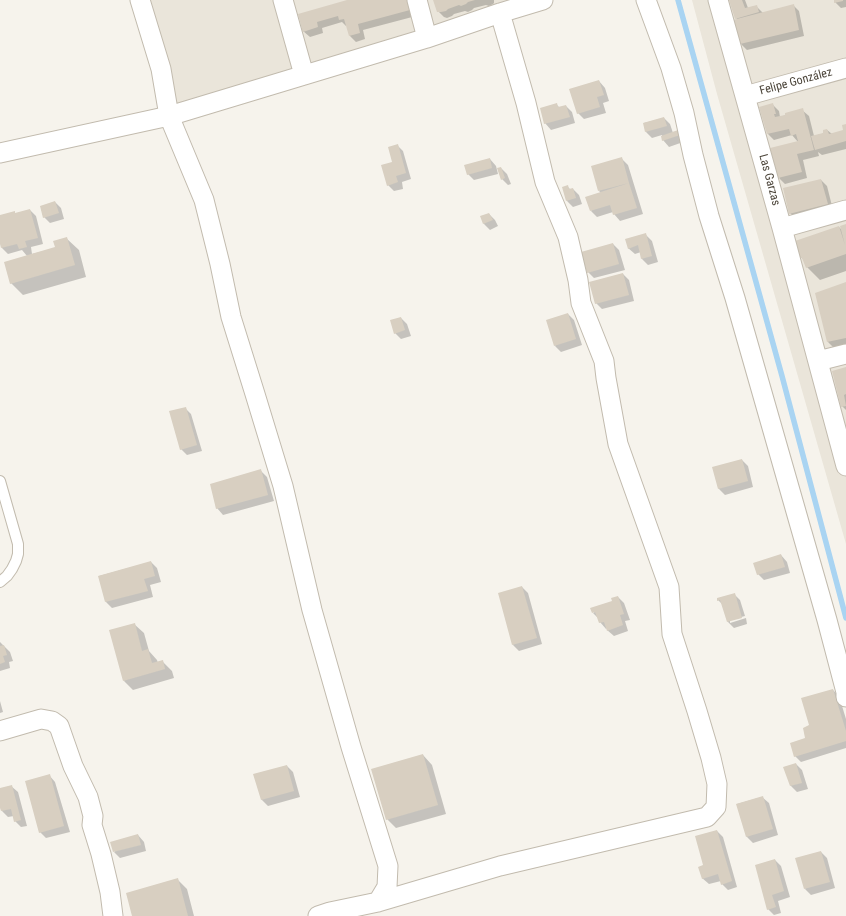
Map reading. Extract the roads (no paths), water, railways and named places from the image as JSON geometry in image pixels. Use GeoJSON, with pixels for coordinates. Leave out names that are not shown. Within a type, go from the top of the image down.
{"type":"FeatureCollection","features":[{"type":"Feature","properties":{"kind":"street"},"geometry":{"type":"LineString","coordinates":[[140,0],[161,68],[168,116],[204,200],[231,317],[283,486],[312,610],[351,747],[388,866],[387,888],[378,902]]}},
{"type":"Feature","properties":{"kind":"street"},"geometry":{"type":"LineString","coordinates":[[283,0],[304,75]]}},
{"type":"Feature","properties":{"kind":"street"},"geometry":{"type":"LineString","coordinates":[[417,0],[427,38]]}},
{"type":"Feature","properties":{"kind":"street"},"geometry":{"type":"LineString","coordinates":[[0,153],[168,116],[427,38],[500,13],[544,0]]}},
{"type":"Feature","properties":{"kind":"street"},"geometry":{"type":"LineString","coordinates":[[646,0],[671,68],[682,105],[709,216],[737,305],[825,612],[846,697]]}},
{"type":"Feature","properties":{"kind":"street","name":"Las Garzas"},"geometry":{"type":"LineString","coordinates":[[718,0],[782,228],[846,466]]}},
{"type":"Feature","properties":{"kind":"street"},"geometry":{"type":"LineString","coordinates":[[318,916],[378,902],[500,866],[707,816],[716,807],[717,784],[712,764],[697,711],[672,634],[670,587],[618,444],[604,361],[581,303],[578,280],[568,237],[545,182],[526,103],[500,13]]}},
{"type":"Feature","properties":{"kind":"street","name":"Felipe González"},"geometry":{"type":"LineString","coordinates":[[745,96],[846,68]]}},
{"type":"Feature","properties":{"kind":"street"},"geometry":{"type":"LineString","coordinates":[[782,228],[846,210]]}},
{"type":"Feature","properties":{"kind":"street"},"geometry":{"type":"LineString","coordinates":[[818,361],[846,354]]}},
{"type":"Feature","properties":{"kind":"street"},"geometry":{"type":"LineString","coordinates":[[0,731],[41,719],[52,721],[59,726],[72,766],[88,797],[93,816],[92,825],[103,861],[110,892],[113,916]]}},
{"type":"Feature","properties":{"kind":"lane"},"geometry":{"type":"LineString","coordinates":[[0,481],[18,544],[16,562],[7,576],[0,582]]}},
{"type":"Feature","properties":{"kind":"waterway"},"geometry":{"type":"LineString","coordinates":[[678,0],[782,376],[846,618]]}}]}
